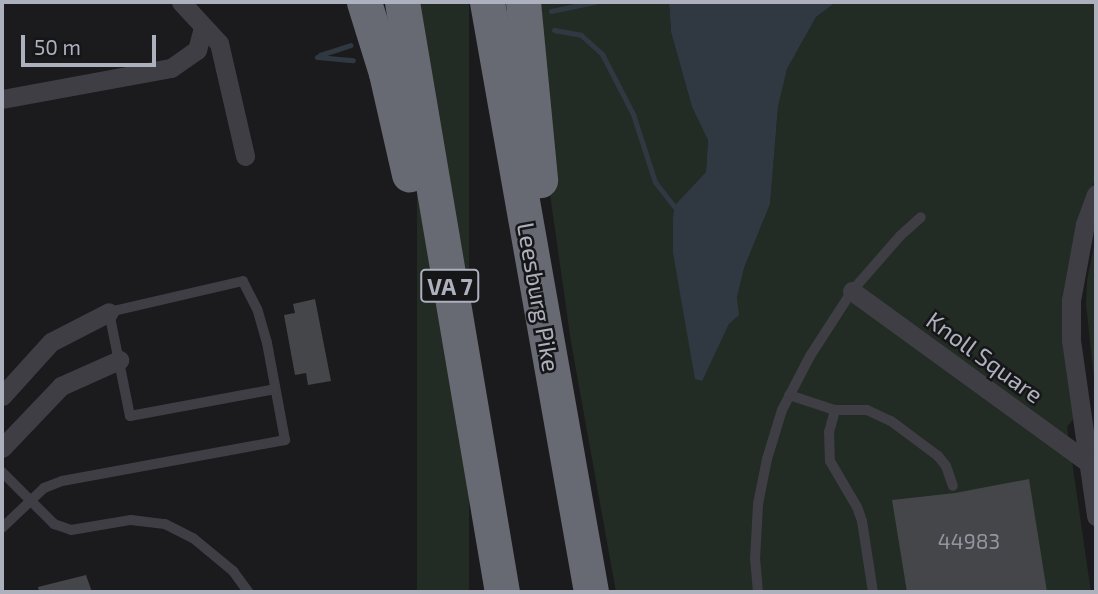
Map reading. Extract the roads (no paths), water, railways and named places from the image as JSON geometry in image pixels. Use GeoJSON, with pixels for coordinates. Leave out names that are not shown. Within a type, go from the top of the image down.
{"type":"FeatureCollection","features":[{"type":"Feature","properties":{"kind":"highway"},"geometry":{"type":"LineString","coordinates":[[364,2],[395,111],[501,581]]}},
{"type":"Feature","properties":{"kind":"highway","name":"VA 7"},"geometry":{"type":"LineString","coordinates":[[402,2],[501,581]]}},
{"type":"Feature","properties":{"kind":"highway","name":"Leesburg Pike"},"geometry":{"type":"LineString","coordinates":[[487,2],[591,592]]}},
{"type":"Feature","properties":{"kind":"highway"},"geometry":{"type":"LineString","coordinates":[[523,2],[550,280],[580,528]]}},
{"type":"Feature","properties":{"kind":"street"},"geometry":{"type":"LineString","coordinates":[[181,2],[219,43],[245,156]]}},
{"type":"Feature","properties":{"kind":"street"},"geometry":{"type":"LineString","coordinates":[[2,99],[171,68],[197,50],[204,27]]}},
{"type":"Feature","properties":{"kind":"street","name":"Knoll Square"},"geometry":{"type":"LineString","coordinates":[[1096,194],[1084,224],[1071,300],[1071,340],[1096,516]]}},
{"type":"Feature","properties":{"kind":"street","name":"Knoll Square"},"geometry":{"type":"LineString","coordinates":[[852,291],[1089,463]]}},
{"type":"Feature","properties":{"kind":"street"},"geometry":{"type":"LineString","coordinates":[[2,396],[51,342],[109,312]]}},
{"type":"Feature","properties":{"kind":"street"},"geometry":{"type":"LineString","coordinates":[[2,448],[61,386],[119,360]]}},
{"type":"Feature","properties":{"kind":"lane"},"geometry":{"type":"LineString","coordinates":[[758,592],[754,560],[758,504],[773,433],[789,394],[852,291],[900,236],[921,217]]}},
{"type":"Feature","properties":{"kind":"lane"},"geometry":{"type":"LineString","coordinates":[[2,528],[44,488],[62,481],[285,440],[275,389],[257,309],[243,281],[109,312],[130,416],[275,389]]}},
{"type":"Feature","properties":{"kind":"lane"},"geometry":{"type":"LineString","coordinates":[[789,394],[835,410],[867,411],[891,421],[938,456],[946,466],[953,486]]}},
{"type":"Feature","properties":{"kind":"lane"},"geometry":{"type":"LineString","coordinates":[[835,410],[829,432],[830,461],[857,506],[862,521],[873,592]]}},
{"type":"Feature","properties":{"kind":"lane"},"geometry":{"type":"LineString","coordinates":[[2,472],[54,524],[71,530],[131,520],[165,524],[193,538],[214,553],[233,571],[248,592]]}},
{"type":"Feature","properties":{"kind":"waterway"},"geometry":{"type":"LineString","coordinates":[[551,11],[594,2]]}},
{"type":"Feature","properties":{"kind":"waterway"},"geometry":{"type":"LineString","coordinates":[[554,30],[581,35],[602,54],[633,114],[655,182],[674,206]]}},
{"type":"Feature","properties":{"kind":"waterway"},"geometry":{"type":"LineString","coordinates":[[320,55],[350,45]]}},
{"type":"Feature","properties":{"kind":"waterway"},"geometry":{"type":"LineString","coordinates":[[317,57],[353,60]]}}]}
